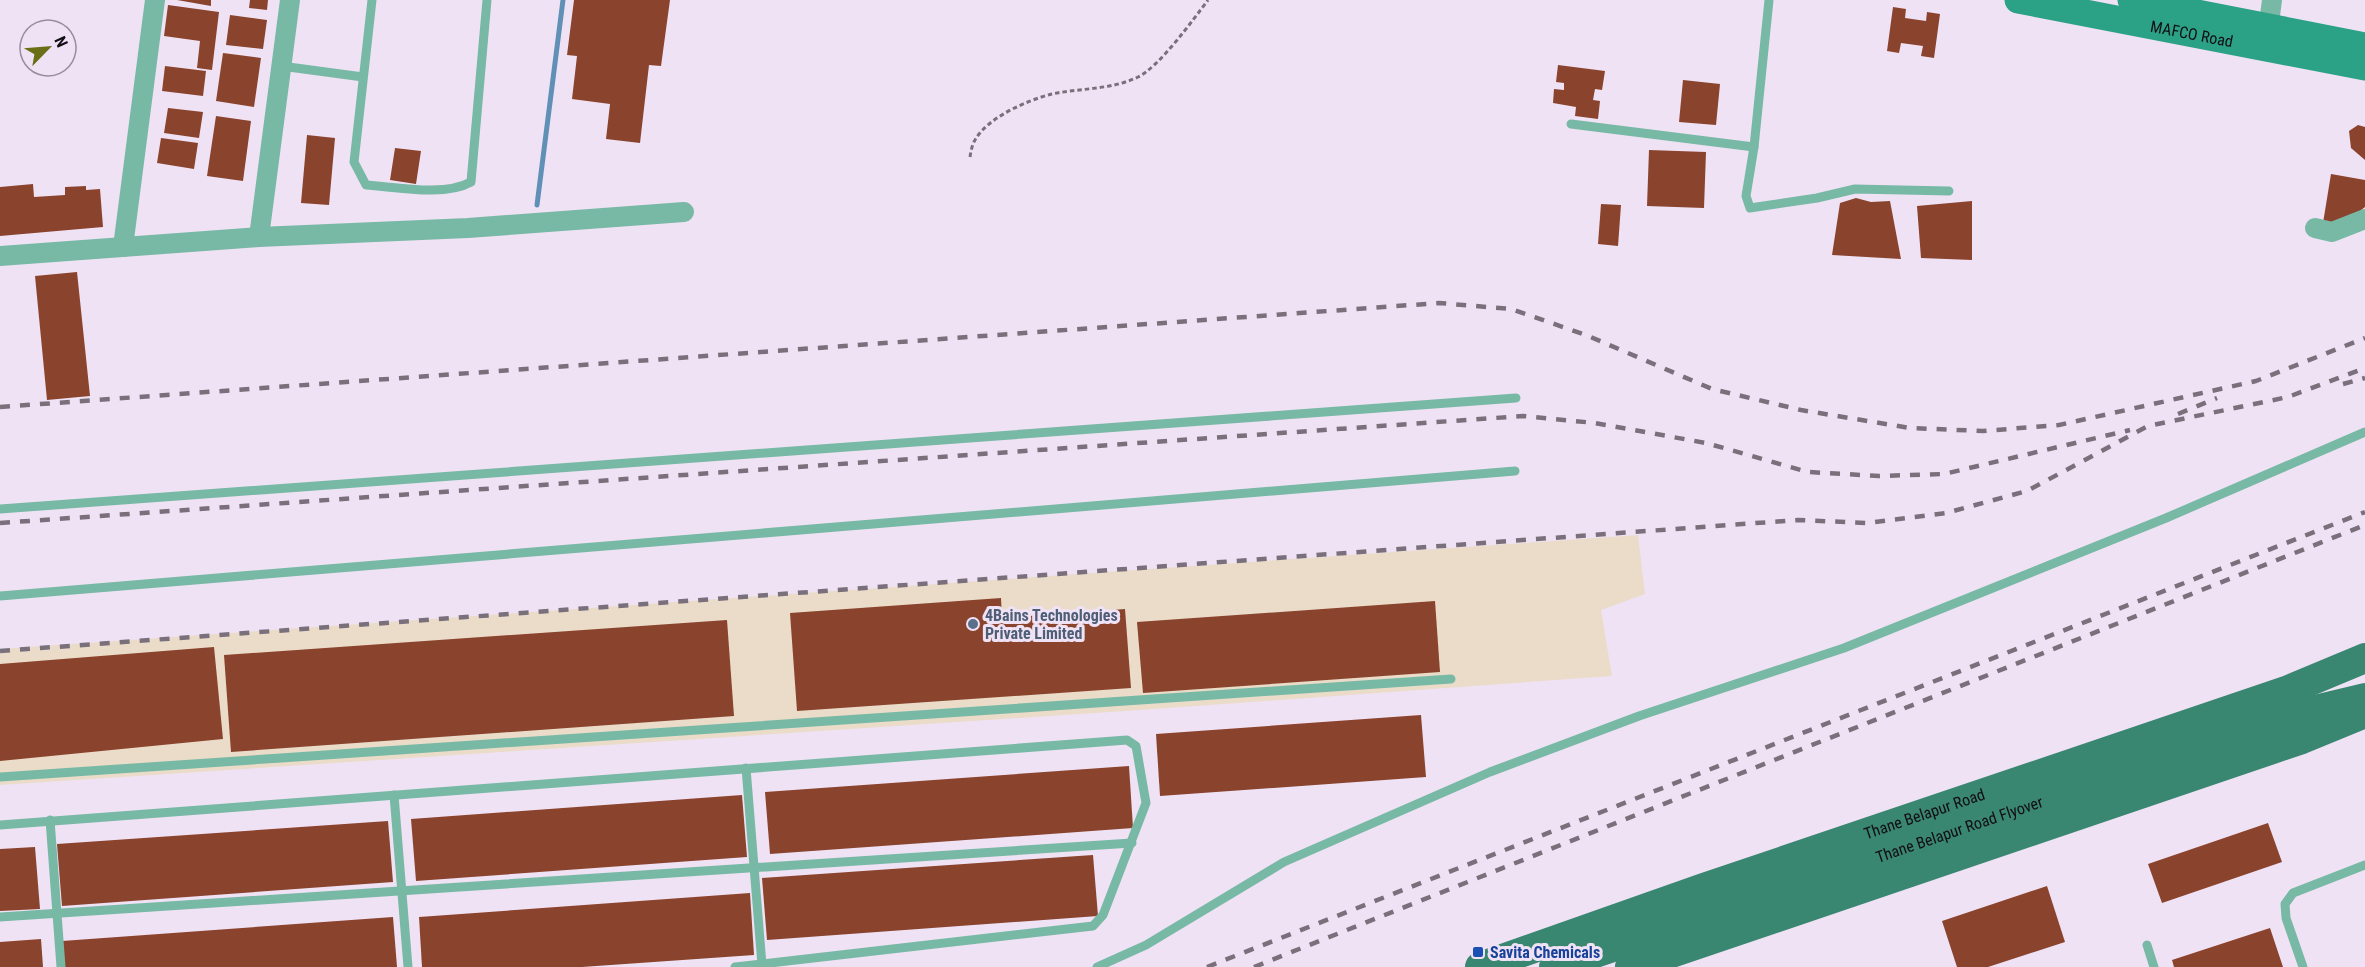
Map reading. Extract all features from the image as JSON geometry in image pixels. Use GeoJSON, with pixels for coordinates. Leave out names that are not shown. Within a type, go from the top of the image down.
{"type":"FeatureCollection","features":[{"type":"Feature","properties":{"kind":"main road","name":"MAFCO Road"},"geometry":{"type":"LineString","coordinates":[[2018,0],[2267,37],[2365,46]]}},
{"type":"Feature","properties":{"kind":"main road","name":"MAFCO Road"},"geometry":{"type":"LineString","coordinates":[[2131,0],[2267,37],[2365,67]]}},
{"type":"Feature","properties":{"kind":"main road","name":"Thane Belapur Road"},"geometry":{"type":"LineString","coordinates":[[1480,967],[1637,911],[2290,703],[2365,658]]}},
{"type":"Feature","properties":{"kind":"main road"},"geometry":{"type":"LineString","coordinates":[[2290,703],[2365,671]]}},
{"type":"Feature","properties":{"kind":"main road","name":"Thane Belapur Road Flyover"},"geometry":{"type":"LineString","coordinates":[[1554,967],[2290,703],[2365,698]]}},
{"type":"Feature","properties":{"kind":"main road"},"geometry":{"type":"LineString","coordinates":[[1637,911],[1646,964],[2302,739],[2365,713]]}},
{"type":"Feature","properties":{"kind":"main road"},"geometry":{"type":"LineString","coordinates":[[1608,922],[1623,967]]}},
{"type":"Feature","properties":{"kind":"street"},"geometry":{"type":"LineString","coordinates":[[123,247],[155,0]]}},
{"type":"Feature","properties":{"kind":"street"},"geometry":{"type":"LineString","coordinates":[[259,237],[290,0]]}},
{"type":"Feature","properties":{"kind":"street"},"geometry":{"type":"LineString","coordinates":[[2267,37],[2272,0]]}},
{"type":"Feature","properties":{"kind":"street"},"geometry":{"type":"LineString","coordinates":[[0,256],[259,237],[468,228],[684,212]]}},
{"type":"Feature","properties":{"kind":"street"},"geometry":{"type":"LineString","coordinates":[[2315,228],[2332,232],[2365,219]]}},
{"type":"Feature","properties":{"kind":"lane"},"geometry":{"type":"LineString","coordinates":[[372,0],[354,162],[366,185],[446,190],[462,187],[471,182],[487,0]]}},
{"type":"Feature","properties":{"kind":"lane"},"geometry":{"type":"LineString","coordinates":[[1769,0],[1754,147],[1746,196],[1750,208],[1817,198],[1855,189],[1949,191]]}},
{"type":"Feature","properties":{"kind":"lane"},"geometry":{"type":"LineString","coordinates":[[281,66],[363,77]]}},
{"type":"Feature","properties":{"kind":"lane"},"geometry":{"type":"LineString","coordinates":[[1571,124],[1754,147]]}},
{"type":"Feature","properties":{"kind":"lane"},"geometry":{"type":"LineString","coordinates":[[0,509],[1516,398]]}},
{"type":"Feature","properties":{"kind":"lane"},"geometry":{"type":"LineString","coordinates":[[1097,967],[1146,945],[1284,861],[1490,772],[1639,716],[1844,648],[2166,518],[2365,432]]}},
{"type":"Feature","properties":{"kind":"lane"},"geometry":{"type":"LineString","coordinates":[[0,596],[1515,471]]}},
{"type":"Feature","properties":{"kind":"lane"},"geometry":{"type":"LineString","coordinates":[[0,777],[1451,679]]}},
{"type":"Feature","properties":{"kind":"lane"},"geometry":{"type":"LineString","coordinates":[[0,825],[1127,740],[1136,746],[1146,803],[1103,915],[1094,926],[735,967]]}},
{"type":"Feature","properties":{"kind":"lane"},"geometry":{"type":"LineString","coordinates":[[746,768],[762,965]]}},
{"type":"Feature","properties":{"kind":"lane"},"geometry":{"type":"LineString","coordinates":[[394,795],[408,967]]}},
{"type":"Feature","properties":{"kind":"lane"},"geometry":{"type":"LineString","coordinates":[[50,820],[61,967]]}},
{"type":"Feature","properties":{"kind":"lane"},"geometry":{"type":"LineString","coordinates":[[0,917],[1132,843]]}},
{"type":"Feature","properties":{"kind":"lane"},"geometry":{"type":"LineString","coordinates":[[2302,967],[2286,918],[2285,904],[2293,893],[2365,866]]}},
{"type":"Feature","properties":{"kind":"lane"},"geometry":{"type":"LineString","coordinates":[[2146,945],[2154,967]]}},
{"type":"Feature","properties":{"kind":"path"},"geometry":{"type":"LineString","coordinates":[[970,157],[974,142],[984,128],[1009,111],[1051,94],[1120,84],[1139,77],[1157,62],[1208,0]]}},
{"type":"Feature","properties":{"kind":"shaded area"},"geometry":{"type":"Polygon","coordinates":[[[1638,535],[1645,594],[1601,610],[1612,676],[1140,710],[0,785],[0,649],[1638,535]]]}},
{"type":"Feature","properties":{"kind":"building"},"geometry":{"type":"Polygon","coordinates":[[[177,0],[211,0],[211,6],[177,0]]]}},
{"type":"Feature","properties":{"kind":"building"},"geometry":{"type":"Polygon","coordinates":[[[250,0],[268,0],[267,10],[249,8],[250,0]]]}},
{"type":"Feature","properties":{"kind":"building"},"geometry":{"type":"Polygon","coordinates":[[[574,0],[670,0],[661,66],[649,65],[640,143],[606,139],[610,104],[572,99],[577,56],[567,55],[574,0]]]}},
{"type":"Feature","properties":{"kind":"building"},"geometry":{"type":"Polygon","coordinates":[[[168,5],[219,12],[212,70],[197,68],[200,41],[164,36],[168,5]]]}},
{"type":"Feature","properties":{"kind":"building"},"geometry":{"type":"Polygon","coordinates":[[[1893,7],[1906,9],[1905,18],[1926,21],[1927,12],[1940,14],[1934,58],[1921,56],[1923,46],[1901,43],[1899,53],[1887,51],[1893,7]]]}},
{"type":"Feature","properties":{"kind":"building"},"geometry":{"type":"Polygon","coordinates":[[[230,15],[267,20],[263,49],[226,45],[230,15]]]}},
{"type":"Feature","properties":{"kind":"building"},"geometry":{"type":"Polygon","coordinates":[[[223,53],[261,58],[254,107],[216,101],[223,53]]]}},
{"type":"Feature","properties":{"kind":"building"},"geometry":{"type":"Polygon","coordinates":[[[1558,65],[1605,71],[1602,90],[1595,89],[1593,100],[1600,101],[1598,119],[1575,116],[1576,107],[1553,103],[1554,89],[1564,90],[1564,83],[1556,82],[1558,65]]]}},
{"type":"Feature","properties":{"kind":"building"},"geometry":{"type":"Polygon","coordinates":[[[165,66],[206,71],[203,96],[162,91],[165,66]]]}},
{"type":"Feature","properties":{"kind":"building"},"geometry":{"type":"Polygon","coordinates":[[[1683,80],[1720,84],[1716,125],[1679,122],[1683,80]]]}},
{"type":"Feature","properties":{"kind":"building"},"geometry":{"type":"Polygon","coordinates":[[[168,108],[203,112],[199,138],[164,133],[168,108]]]}},
{"type":"Feature","properties":{"kind":"building"},"geometry":{"type":"Polygon","coordinates":[[[216,116],[251,121],[243,181],[207,176],[216,116]]]}},
{"type":"Feature","properties":{"kind":"building"},"geometry":{"type":"Polygon","coordinates":[[[2358,125],[2365,127],[2365,160],[2351,148],[2349,131],[2358,125]]]}},
{"type":"Feature","properties":{"kind":"building"},"geometry":{"type":"Polygon","coordinates":[[[307,135],[335,138],[329,205],[301,203],[307,135]]]}},
{"type":"Feature","properties":{"kind":"building"},"geometry":{"type":"Polygon","coordinates":[[[161,138],[198,143],[194,169],[157,163],[161,138]]]}},
{"type":"Feature","properties":{"kind":"building"},"geometry":{"type":"Polygon","coordinates":[[[395,148],[421,151],[416,184],[390,180],[395,148]]]}},
{"type":"Feature","properties":{"kind":"building"},"geometry":{"type":"Polygon","coordinates":[[[1649,150],[1706,152],[1704,208],[1647,206],[1649,150]]]}},
{"type":"Feature","properties":{"kind":"building"},"geometry":{"type":"Polygon","coordinates":[[[2331,174],[2365,180],[2365,207],[2341,226],[2323,223],[2331,174]]]}},
{"type":"Feature","properties":{"kind":"building"},"geometry":{"type":"Polygon","coordinates":[[[33,184],[34,197],[65,195],[65,187],[86,186],[86,190],[100,189],[103,227],[0,236],[0,187],[33,184]]]}},
{"type":"Feature","properties":{"kind":"building"},"geometry":{"type":"Polygon","coordinates":[[[1856,198],[1871,202],[1890,201],[1901,259],[1832,255],[1840,203],[1856,198]]]}},
{"type":"Feature","properties":{"kind":"building"},"geometry":{"type":"Polygon","coordinates":[[[1972,201],[1972,260],[1921,258],[1917,206],[1972,201]]]}},
{"type":"Feature","properties":{"kind":"building"},"geometry":{"type":"Polygon","coordinates":[[[1601,204],[1621,205],[1618,246],[1598,244],[1601,204]]]}},
{"type":"Feature","properties":{"kind":"building"},"geometry":{"type":"Polygon","coordinates":[[[77,272],[90,396],[47,400],[35,276],[77,272]]]}},
{"type":"Feature","properties":{"kind":"building"},"geometry":{"type":"Polygon","coordinates":[[[1001,598],[1002,618],[1125,609],[1131,688],[797,711],[790,613],[1001,598]]]}},
{"type":"Feature","properties":{"kind":"building"},"geometry":{"type":"Polygon","coordinates":[[[1435,601],[1440,672],[1143,693],[1137,622],[1435,601]]]}},
{"type":"Feature","properties":{"kind":"building"},"geometry":{"type":"Polygon","coordinates":[[[727,620],[734,716],[231,752],[224,655],[727,620]]]}},
{"type":"Feature","properties":{"kind":"building"},"geometry":{"type":"Polygon","coordinates":[[[214,647],[223,739],[0,761],[0,664],[214,647]]]}},
{"type":"Feature","properties":{"kind":"building"},"geometry":{"type":"Polygon","coordinates":[[[1421,715],[1426,777],[1160,796],[1156,734],[1421,715]]]}},
{"type":"Feature","properties":{"kind":"building"},"geometry":{"type":"Polygon","coordinates":[[[1129,766],[1133,828],[770,854],[765,792],[1129,766]]]}},
{"type":"Feature","properties":{"kind":"building"},"geometry":{"type":"Polygon","coordinates":[[[742,795],[747,857],[416,881],[411,819],[742,795]]]}},
{"type":"Feature","properties":{"kind":"building"},"geometry":{"type":"Polygon","coordinates":[[[388,821],[393,882],[62,906],[57,844],[388,821]]]}},
{"type":"Feature","properties":{"kind":"building"},"geometry":{"type":"Polygon","coordinates":[[[2268,823],[2282,862],[2162,903],[2148,864],[2268,823]]]}},
{"type":"Feature","properties":{"kind":"building"},"geometry":{"type":"Polygon","coordinates":[[[35,847],[40,909],[0,911],[0,849],[35,847]]]}},
{"type":"Feature","properties":{"kind":"building"},"geometry":{"type":"Polygon","coordinates":[[[1093,855],[1098,916],[767,940],[762,878],[1093,855]]]}},
{"type":"Feature","properties":{"kind":"building"},"geometry":{"type":"Polygon","coordinates":[[[2047,886],[2065,942],[1988,967],[1957,967],[1942,921],[2047,886]]]}},
{"type":"Feature","properties":{"kind":"building"},"geometry":{"type":"Polygon","coordinates":[[[750,893],[754,955],[582,967],[422,967],[419,917],[750,893]]]}},
{"type":"Feature","properties":{"kind":"building"},"geometry":{"type":"Polygon","coordinates":[[[393,917],[397,967],[64,967],[62,941],[393,917]]]}},
{"type":"Feature","properties":{"kind":"building"},"geometry":{"type":"Polygon","coordinates":[[[2270,928],[2283,967],[2174,967],[2172,960],[2270,928]]]}},
{"type":"Feature","properties":{"kind":"building"},"geometry":{"type":"Polygon","coordinates":[[[41,939],[43,967],[0,967],[0,942],[41,939]]]}},
{"type":"Feature","properties":{"kind":"waterway"},"geometry":{"type":"LineString","coordinates":[[537,205],[563,0]]}},
{"type":"Feature","properties":{"kind":"railway"},"geometry":{"type":"LineString","coordinates":[[0,407],[1439,303],[1511,309],[1586,335],[1712,389],[1801,410],[1910,428],[1983,431],[2059,425],[2256,381],[2365,338]]}},
{"type":"Feature","properties":{"kind":"railway"},"geometry":{"type":"LineString","coordinates":[[0,651],[1798,520],[1868,523],[1946,513],[2027,491],[2148,426],[2288,397],[2365,368]]}},
{"type":"Feature","properties":{"kind":"railway"},"geometry":{"type":"LineString","coordinates":[[2343,384],[2365,378]]}},
{"type":"Feature","properties":{"kind":"railway"},"geometry":{"type":"LineString","coordinates":[[2178,414],[2217,398]]}},
{"type":"Feature","properties":{"kind":"railway"},"geometry":{"type":"LineString","coordinates":[[0,523],[1523,416],[1595,423],[1706,443],[1808,472],[1879,476],[1944,474],[2130,430]]}},
{"type":"Feature","properties":{"kind":"railway"},"geometry":{"type":"LineString","coordinates":[[1207,967],[2365,512]]}},
{"type":"Feature","properties":{"kind":"railway"},"geometry":{"type":"LineString","coordinates":[[1254,967],[2365,525]]}},
{"type":"Feature","properties":{"kind":"place","name":"4Bains Technologies Private Limited"},"geometry":{"type":"Point","coordinates":[973,624]}},
{"type":"Feature","properties":{"kind":"place","name":"Savita Chemicals"},"geometry":{"type":"Point","coordinates":[1478,952]}}]}
